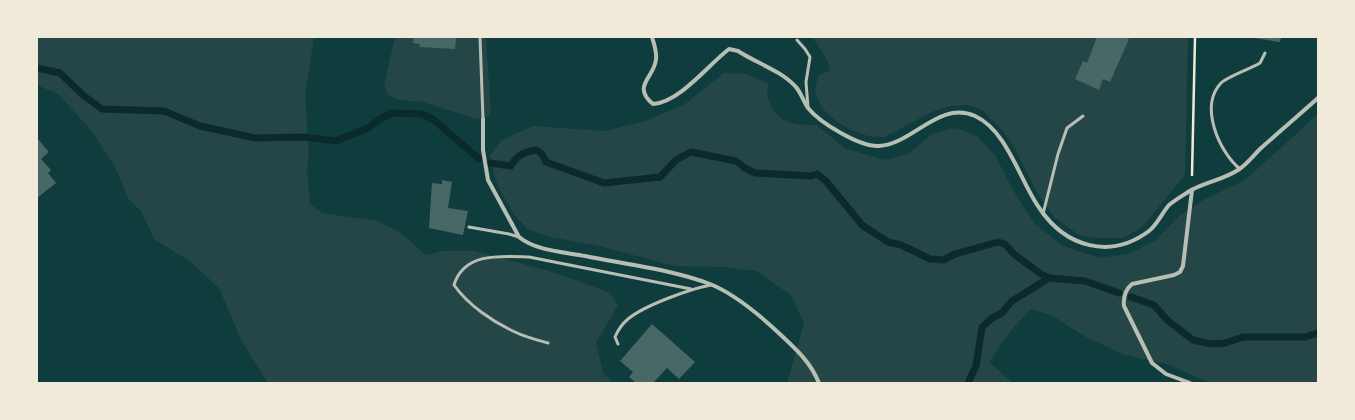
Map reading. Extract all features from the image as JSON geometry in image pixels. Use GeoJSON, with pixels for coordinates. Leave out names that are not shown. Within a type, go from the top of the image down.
{"type":"FeatureCollection","features":[{"type":"Feature","properties":{"kind":"street"},"geometry":{"type":"LineString","coordinates":[[652,37],[656,60],[645,81],[644,90],[646,99],[653,104],[661,103],[681,91],[730,49],[738,51],[784,77],[795,86],[809,108],[826,124],[864,144],[880,146],[896,141],[941,116],[954,114],[976,116],[996,133],[1043,214],[1064,235],[1077,242],[1106,248],[1124,245],[1151,230],[1169,205],[1192,190],[1224,178],[1240,169],[1318,98]]}},
{"type":"Feature","properties":{"kind":"street"},"geometry":{"type":"LineString","coordinates":[[483,119],[482,150],[488,180],[519,237],[523,241],[548,249],[666,273],[711,285],[745,306],[772,327],[808,362],[819,383]]}},
{"type":"Feature","properties":{"kind":"street"},"geometry":{"type":"LineString","coordinates":[[1190,383],[1166,374],[1152,363],[1124,306],[1124,300],[1128,288],[1132,284],[1174,275],[1180,272],[1183,266],[1192,190]]}},
{"type":"Feature","properties":{"kind":"lane"},"geometry":{"type":"LineString","coordinates":[[480,37],[483,119]]}},
{"type":"Feature","properties":{"kind":"lane"},"geometry":{"type":"LineString","coordinates":[[797,40],[806,49],[810,57],[806,82],[809,108]]}},
{"type":"Feature","properties":{"kind":"lane"},"geometry":{"type":"LineString","coordinates":[[1240,169],[1230,161],[1218,140],[1212,122],[1213,99],[1221,83],[1260,63],[1265,53]]}},
{"type":"Feature","properties":{"kind":"lane"},"geometry":{"type":"LineString","coordinates":[[1043,214],[1058,154],[1067,128],[1083,116]]}},
{"type":"Feature","properties":{"kind":"lane"},"geometry":{"type":"LineString","coordinates":[[468,227],[519,237]]}},
{"type":"Feature","properties":{"kind":"lane"},"geometry":{"type":"LineString","coordinates":[[548,343],[516,333],[476,307],[461,295],[454,285],[457,275],[466,264],[482,259],[506,256],[529,257],[691,289]]}},
{"type":"Feature","properties":{"kind":"lane"},"geometry":{"type":"LineString","coordinates":[[618,344],[615,337],[620,328],[628,319],[691,289],[711,285]]}},
{"type":"Feature","properties":{"kind":"path"},"geometry":{"type":"LineString","coordinates":[[1192,190],[1195,37]]}},
{"type":"Feature","properties":{"kind":"shaded area"},"geometry":{"type":"Polygon","coordinates":[[[37,37],[314,37],[305,96],[309,151],[307,171],[310,204],[322,213],[377,221],[400,232],[426,255],[443,251],[475,251],[549,271],[610,293],[618,305],[596,343],[603,373],[613,383],[268,383],[242,342],[219,288],[191,262],[154,239],[141,211],[128,198],[115,167],[92,131],[58,94],[37,85],[37,37]]]}},
{"type":"Feature","properties":{"kind":"shaded area"},"geometry":{"type":"Polygon","coordinates":[[[395,37],[486,37],[491,113],[487,117],[476,119],[423,102],[401,100],[389,96],[384,85],[395,37]]]}},
{"type":"Feature","properties":{"kind":"shaded area"},"geometry":{"type":"Polygon","coordinates":[[[812,37],[1188,37],[1185,175],[1142,227],[1123,238],[1094,238],[1079,235],[1054,217],[1038,194],[1014,147],[1002,130],[981,109],[966,105],[950,106],[934,111],[884,137],[868,136],[851,130],[836,121],[822,108],[815,92],[818,75],[830,71],[827,59],[812,37]]]}},
{"type":"Feature","properties":{"kind":"shaded area"},"geometry":{"type":"Polygon","coordinates":[[[724,73],[746,74],[769,84],[767,92],[770,102],[774,111],[784,120],[802,125],[816,125],[846,149],[885,160],[908,154],[933,133],[956,128],[977,136],[995,155],[1014,192],[1035,224],[1063,246],[1100,258],[1129,254],[1156,240],[1180,215],[1205,199],[1245,180],[1318,114],[1318,383],[1209,383],[1170,365],[1122,354],[1084,336],[1053,316],[1031,309],[1013,328],[989,362],[1013,383],[787,383],[804,324],[791,295],[756,271],[724,267],[675,266],[595,245],[550,237],[527,229],[513,213],[500,190],[494,175],[490,155],[502,140],[533,126],[604,131],[646,121],[685,104],[724,73]]]}},
{"type":"Feature","properties":{"kind":"building"},"geometry":{"type":"Polygon","coordinates":[[[414,37],[456,37],[455,49],[419,47],[420,44],[413,43],[414,37]]]}},
{"type":"Feature","properties":{"kind":"building"},"geometry":{"type":"Polygon","coordinates":[[[1097,37],[1124,37],[1129,39],[1110,82],[1103,79],[1099,90],[1075,79],[1083,61],[1087,63],[1097,37]]]}},
{"type":"Feature","properties":{"kind":"building"},"geometry":{"type":"Polygon","coordinates":[[[1248,37],[1281,37],[1280,42],[1248,37]]]}},
{"type":"Feature","properties":{"kind":"building"},"geometry":{"type":"Polygon","coordinates":[[[37,138],[49,152],[41,159],[51,170],[48,173],[56,183],[37,198],[37,138]]]}},
{"type":"Feature","properties":{"kind":"building"},"geometry":{"type":"Polygon","coordinates":[[[442,180],[452,182],[448,208],[468,211],[463,235],[429,228],[432,183],[442,184],[442,180]]]}},
{"type":"Feature","properties":{"kind":"building"},"geometry":{"type":"Polygon","coordinates":[[[652,324],[695,362],[679,379],[667,368],[653,383],[636,383],[629,377],[633,372],[620,361],[652,324]]]}},
{"type":"Feature","properties":{"kind":"waterway"},"geometry":{"type":"LineString","coordinates":[[37,68],[60,73],[84,96],[102,109],[164,111],[200,126],[255,138],[305,137],[336,141],[368,128],[380,119],[392,113],[422,114],[434,120],[479,159]]}},
{"type":"Feature","properties":{"kind":"waterway"},"geometry":{"type":"LineString","coordinates":[[490,163],[511,166],[521,155],[536,150],[542,154],[546,162],[604,183],[660,177],[676,160],[691,152],[736,161],[755,173],[811,176],[817,174],[826,181],[862,225],[888,242],[901,245],[930,259],[943,260],[955,254],[998,242],[1005,244],[1015,255],[1049,278],[1085,281],[1119,293]]}},
{"type":"Feature","properties":{"kind":"waterway"},"geometry":{"type":"LineString","coordinates":[[968,383],[976,366],[982,327],[992,318],[1002,313],[1012,301],[1049,278]]}},
{"type":"Feature","properties":{"kind":"waterway"},"geometry":{"type":"LineString","coordinates":[[1131,297],[1154,305],[1167,320],[1193,340],[1211,344],[1225,343],[1243,337],[1305,337],[1318,333]]}}]}
